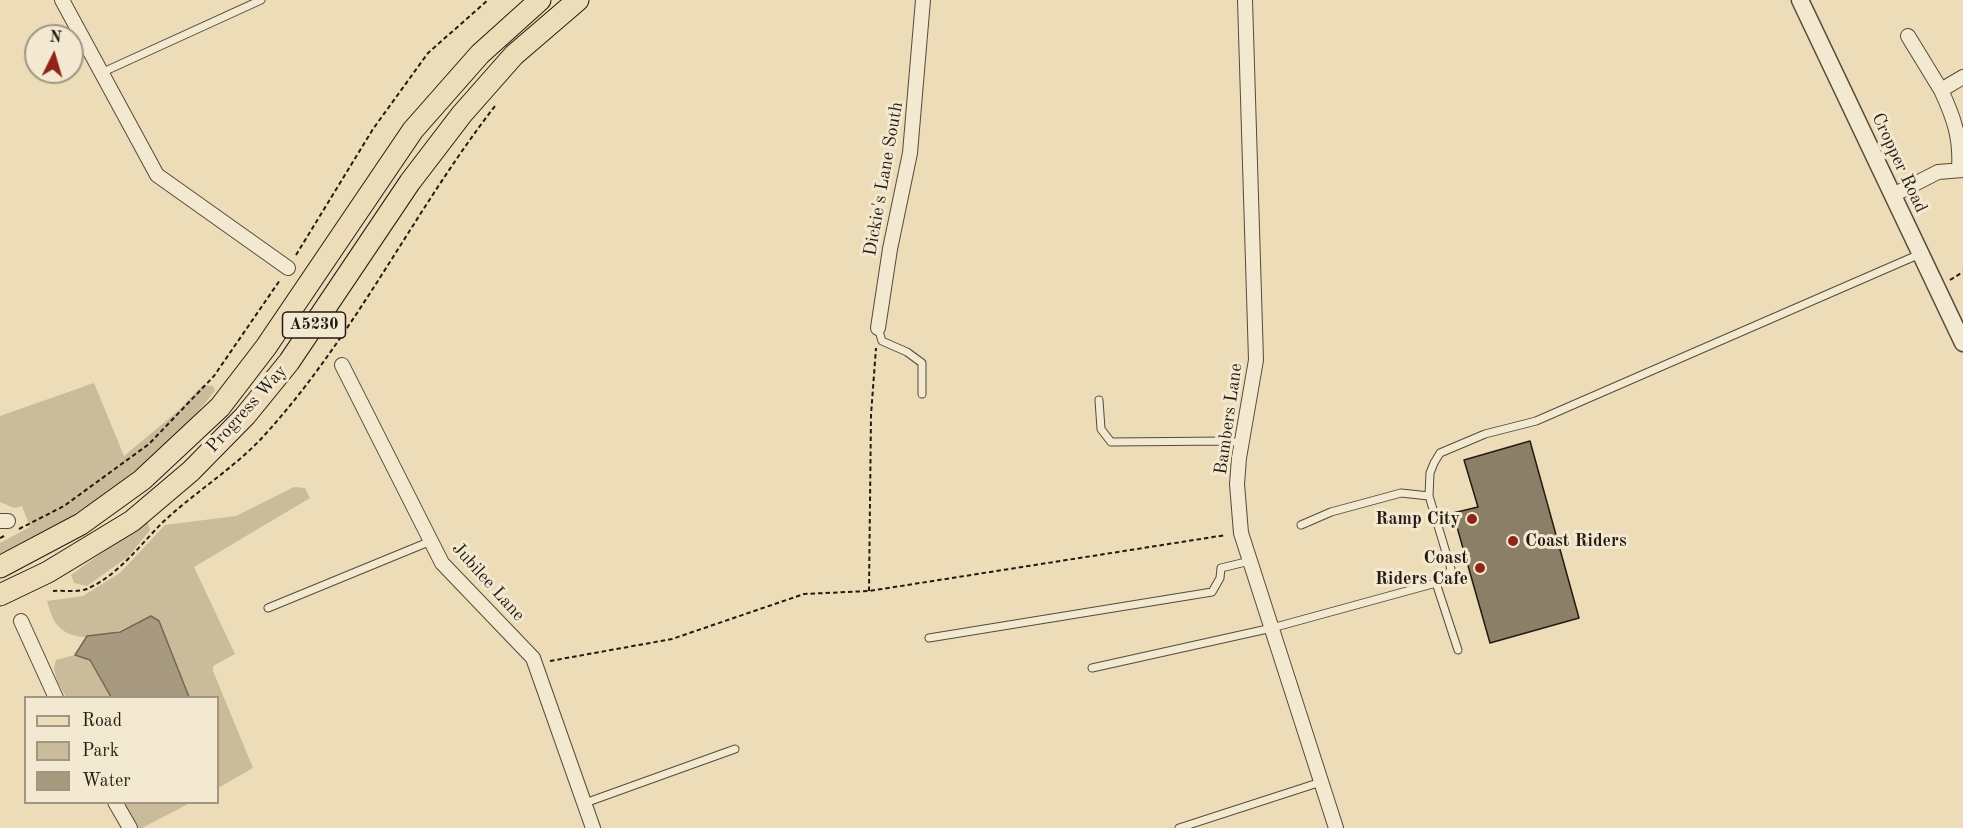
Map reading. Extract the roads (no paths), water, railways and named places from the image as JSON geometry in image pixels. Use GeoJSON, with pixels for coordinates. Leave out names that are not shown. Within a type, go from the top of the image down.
{"type":"FeatureCollection","features":[{"type":"Feature","properties":{"kind":"main road","name":"Progress Way"},"geometry":{"type":"LineString","coordinates":[[0,567],[81,524],[142,480],[220,407],[266,347],[412,130],[480,54],[540,0]]}},
{"type":"Feature","properties":{"kind":"main road","name":"Progress Way"},"geometry":{"type":"LineString","coordinates":[[0,595],[48,572],[132,521],[191,471],[237,424],[289,362],[410,182],[462,114],[514,55],[578,0]]}},
{"type":"Feature","properties":{"kind":"street"},"geometry":{"type":"LineString","coordinates":[[62,0],[157,175],[288,268]]}},
{"type":"Feature","properties":{"kind":"street","name":"Dickie's Lane South"},"geometry":{"type":"LineString","coordinates":[[878,328],[890,249],[910,153],[923,0]]}},
{"type":"Feature","properties":{"kind":"street","name":"Bambers Lane"},"geometry":{"type":"LineString","coordinates":[[1245,0],[1256,360],[1237,484],[1241,533],[1336,828]]}},
{"type":"Feature","properties":{"kind":"street","name":"Cropper Road"},"geometry":{"type":"LineString","coordinates":[[1800,0],[1963,342]]}},
{"type":"Feature","properties":{"kind":"street"},"geometry":{"type":"LineString","coordinates":[[1893,195],[1938,172],[1961,170],[1960,145],[1953,116],[1941,90],[1908,36]]}},
{"type":"Feature","properties":{"kind":"street"},"geometry":{"type":"LineString","coordinates":[[1941,90],[1963,77]]}},
{"type":"Feature","properties":{"kind":"street","name":"Jubilee Lane"},"geometry":{"type":"LineString","coordinates":[[342,365],[442,563],[533,658],[592,828]]}},
{"type":"Feature","properties":{"kind":"street"},"geometry":{"type":"LineString","coordinates":[[21,621],[55,696]]}},
{"type":"Feature","properties":{"kind":"street"},"geometry":{"type":"LineString","coordinates":[[117,804],[130,828]]}},
{"type":"Feature","properties":{"kind":"lane"},"geometry":{"type":"LineString","coordinates":[[101,73],[261,0]]}},
{"type":"Feature","properties":{"kind":"lane"},"geometry":{"type":"LineString","coordinates":[[1092,668],[1272,628],[1436,583],[1445,578],[1450,569],[1429,496],[1430,473],[1440,453],[1485,434],[1536,421],[1921,254]]}},
{"type":"Feature","properties":{"kind":"lane"},"geometry":{"type":"LineString","coordinates":[[878,328],[882,341],[907,351],[922,363],[922,394]]}},
{"type":"Feature","properties":{"kind":"lane"},"geometry":{"type":"LineString","coordinates":[[1099,400],[1101,429],[1111,442],[1227,441],[1242,443]]}},
{"type":"Feature","properties":{"kind":"lane"},"geometry":{"type":"LineString","coordinates":[[1301,525],[1331,512],[1401,493],[1429,496]]}},
{"type":"Feature","properties":{"kind":"lane"},"geometry":{"type":"LineString","coordinates":[[268,608],[431,541]]}},
{"type":"Feature","properties":{"kind":"lane"},"geometry":{"type":"LineString","coordinates":[[929,638],[1212,592],[1220,578],[1221,568],[1250,561]]}},
{"type":"Feature","properties":{"kind":"lane"},"geometry":{"type":"LineString","coordinates":[[1436,583],[1458,650]]}},
{"type":"Feature","properties":{"kind":"lane"},"geometry":{"type":"LineString","coordinates":[[585,803],[735,749]]}},
{"type":"Feature","properties":{"kind":"lane"},"geometry":{"type":"LineString","coordinates":[[1179,828],[1201,824],[1321,782]]}},
{"type":"Feature","properties":{"kind":"water"},"geometry":{"type":"Polygon","coordinates":[[[151,616],[159,621],[189,696],[110,696],[90,660],[75,655],[87,636],[120,632],[151,616]]]}},
{"type":"Feature","properties":{"kind":"place","name":"Ramp City"},"geometry":{"type":"Point","coordinates":[1472,519]}},
{"type":"Feature","properties":{"kind":"place","name":"Coast Riders"},"geometry":{"type":"Point","coordinates":[1513,541]}},
{"type":"Feature","properties":{"kind":"place","name":"Coast Riders Cafe"},"geometry":{"type":"Point","coordinates":[1480,568]}}]}
